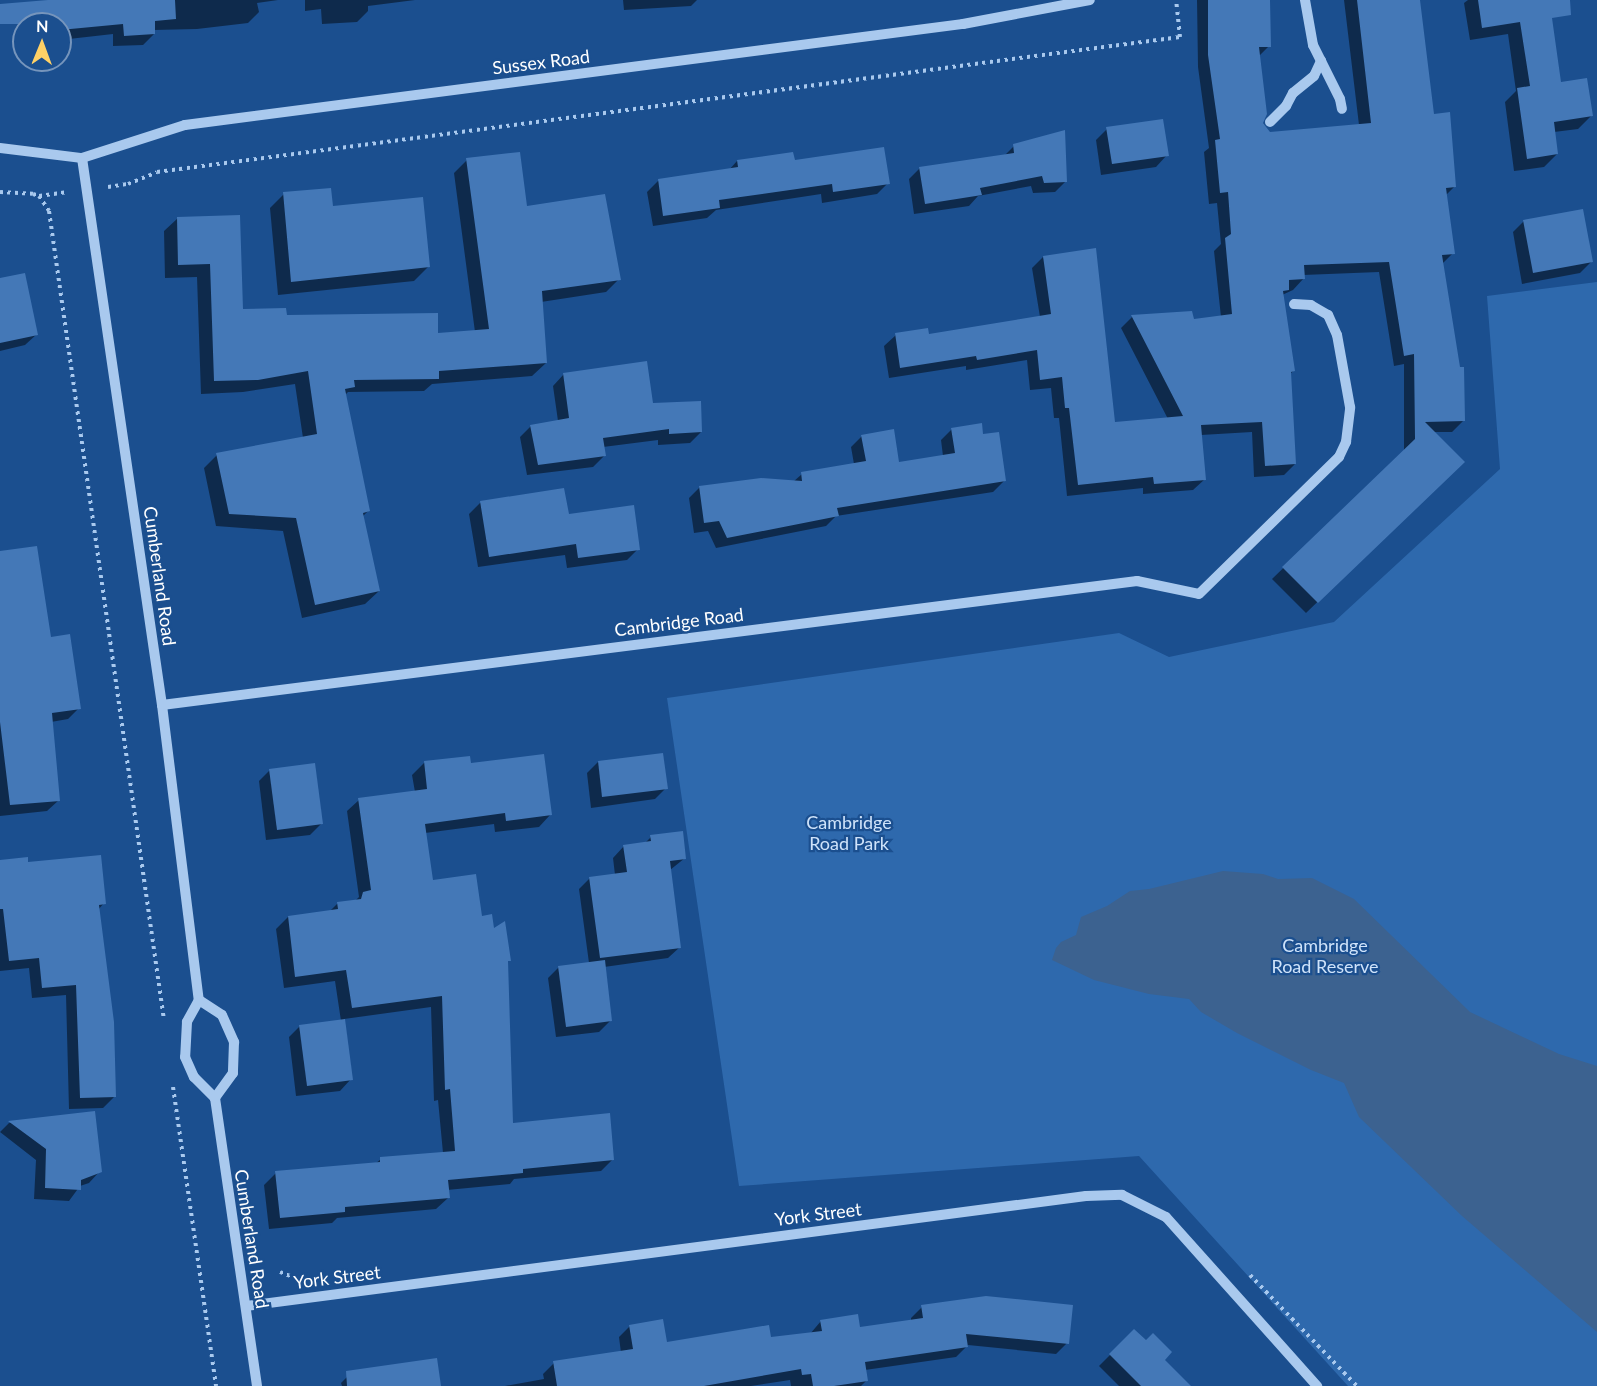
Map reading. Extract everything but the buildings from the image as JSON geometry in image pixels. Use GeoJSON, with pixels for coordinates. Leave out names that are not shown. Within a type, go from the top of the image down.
{"type":"FeatureCollection","features":[{"type":"Feature","properties":{"kind":"street","name":"Sussex Road"},"geometry":{"type":"LineString","coordinates":[[0,148],[82,158],[185,125],[963,24],[1089,0]]}},
{"type":"Feature","properties":{"kind":"street"},"geometry":{"type":"LineString","coordinates":[[1305,0],[1313,45],[1342,109]]}},
{"type":"Feature","properties":{"kind":"street"},"geometry":{"type":"LineString","coordinates":[[1270,122],[1286,106],[1293,93],[1314,76],[1321,61]]}},
{"type":"Feature","properties":{"kind":"street","name":"Cumberland Road"},"geometry":{"type":"LineString","coordinates":[[82,158],[162,705],[199,1000]]}},
{"type":"Feature","properties":{"kind":"street","name":"Cambridge Road"},"geometry":{"type":"LineString","coordinates":[[162,705],[1137,580],[1199,594],[1339,457],[1346,442],[1350,407],[1337,335],[1328,315],[1311,305],[1294,304]]}},
{"type":"Feature","properties":{"kind":"street"},"geometry":{"type":"LineString","coordinates":[[199,1000],[222,1015],[234,1042],[233,1073],[215,1098],[194,1077],[185,1056],[187,1022],[199,1000]]}},
{"type":"Feature","properties":{"kind":"street","name":"Cumberland Road"},"geometry":{"type":"LineString","coordinates":[[215,1098],[256,1386]]}},
{"type":"Feature","properties":{"kind":"street","name":"York Street"},"geometry":{"type":"LineString","coordinates":[[246,1306],[1086,1196],[1122,1195],[1166,1217],[1317,1386]]}},
{"type":"Feature","properties":{"kind":"path"},"geometry":{"type":"LineString","coordinates":[[0,192],[19,191],[39,196],[86,190],[128,184],[157,171],[1180,37],[1176,0]]}},
{"type":"Feature","properties":{"kind":"path"},"geometry":{"type":"LineString","coordinates":[[39,196],[49,211],[164,1023]]}},
{"type":"Feature","properties":{"kind":"path"},"geometry":{"type":"LineString","coordinates":[[173,1082],[216,1386]]}},
{"type":"Feature","properties":{"kind":"green space","name":"Cambridge Road Reserve"},"geometry":{"type":"Polygon","coordinates":[[[1597,282],[1597,1386],[1348,1386],[1139,1156],[739,1186],[667,698],[1119,633],[1169,657],[1334,622],[1500,469],[1487,296],[1597,282]]]}},
{"type":"Feature","properties":{"kind":"shaded area"},"geometry":{"type":"Polygon","coordinates":[[[1223,871],[1263,874],[1278,879],[1312,878],[1354,899],[1470,1012],[1559,1054],[1597,1066],[1597,1332],[1462,1216],[1359,1117],[1344,1083],[1311,1070],[1237,1033],[1201,1012],[1189,999],[1149,994],[1094,980],[1052,960],[1061,942],[1076,935],[1081,917],[1107,906],[1130,891],[1149,889],[1223,871]]]}},
{"type":"Feature","properties":{"kind":"park label","name":"Cambridge Road Park"},"geometry":{"type":"Point","coordinates":[849,833]}}]}
